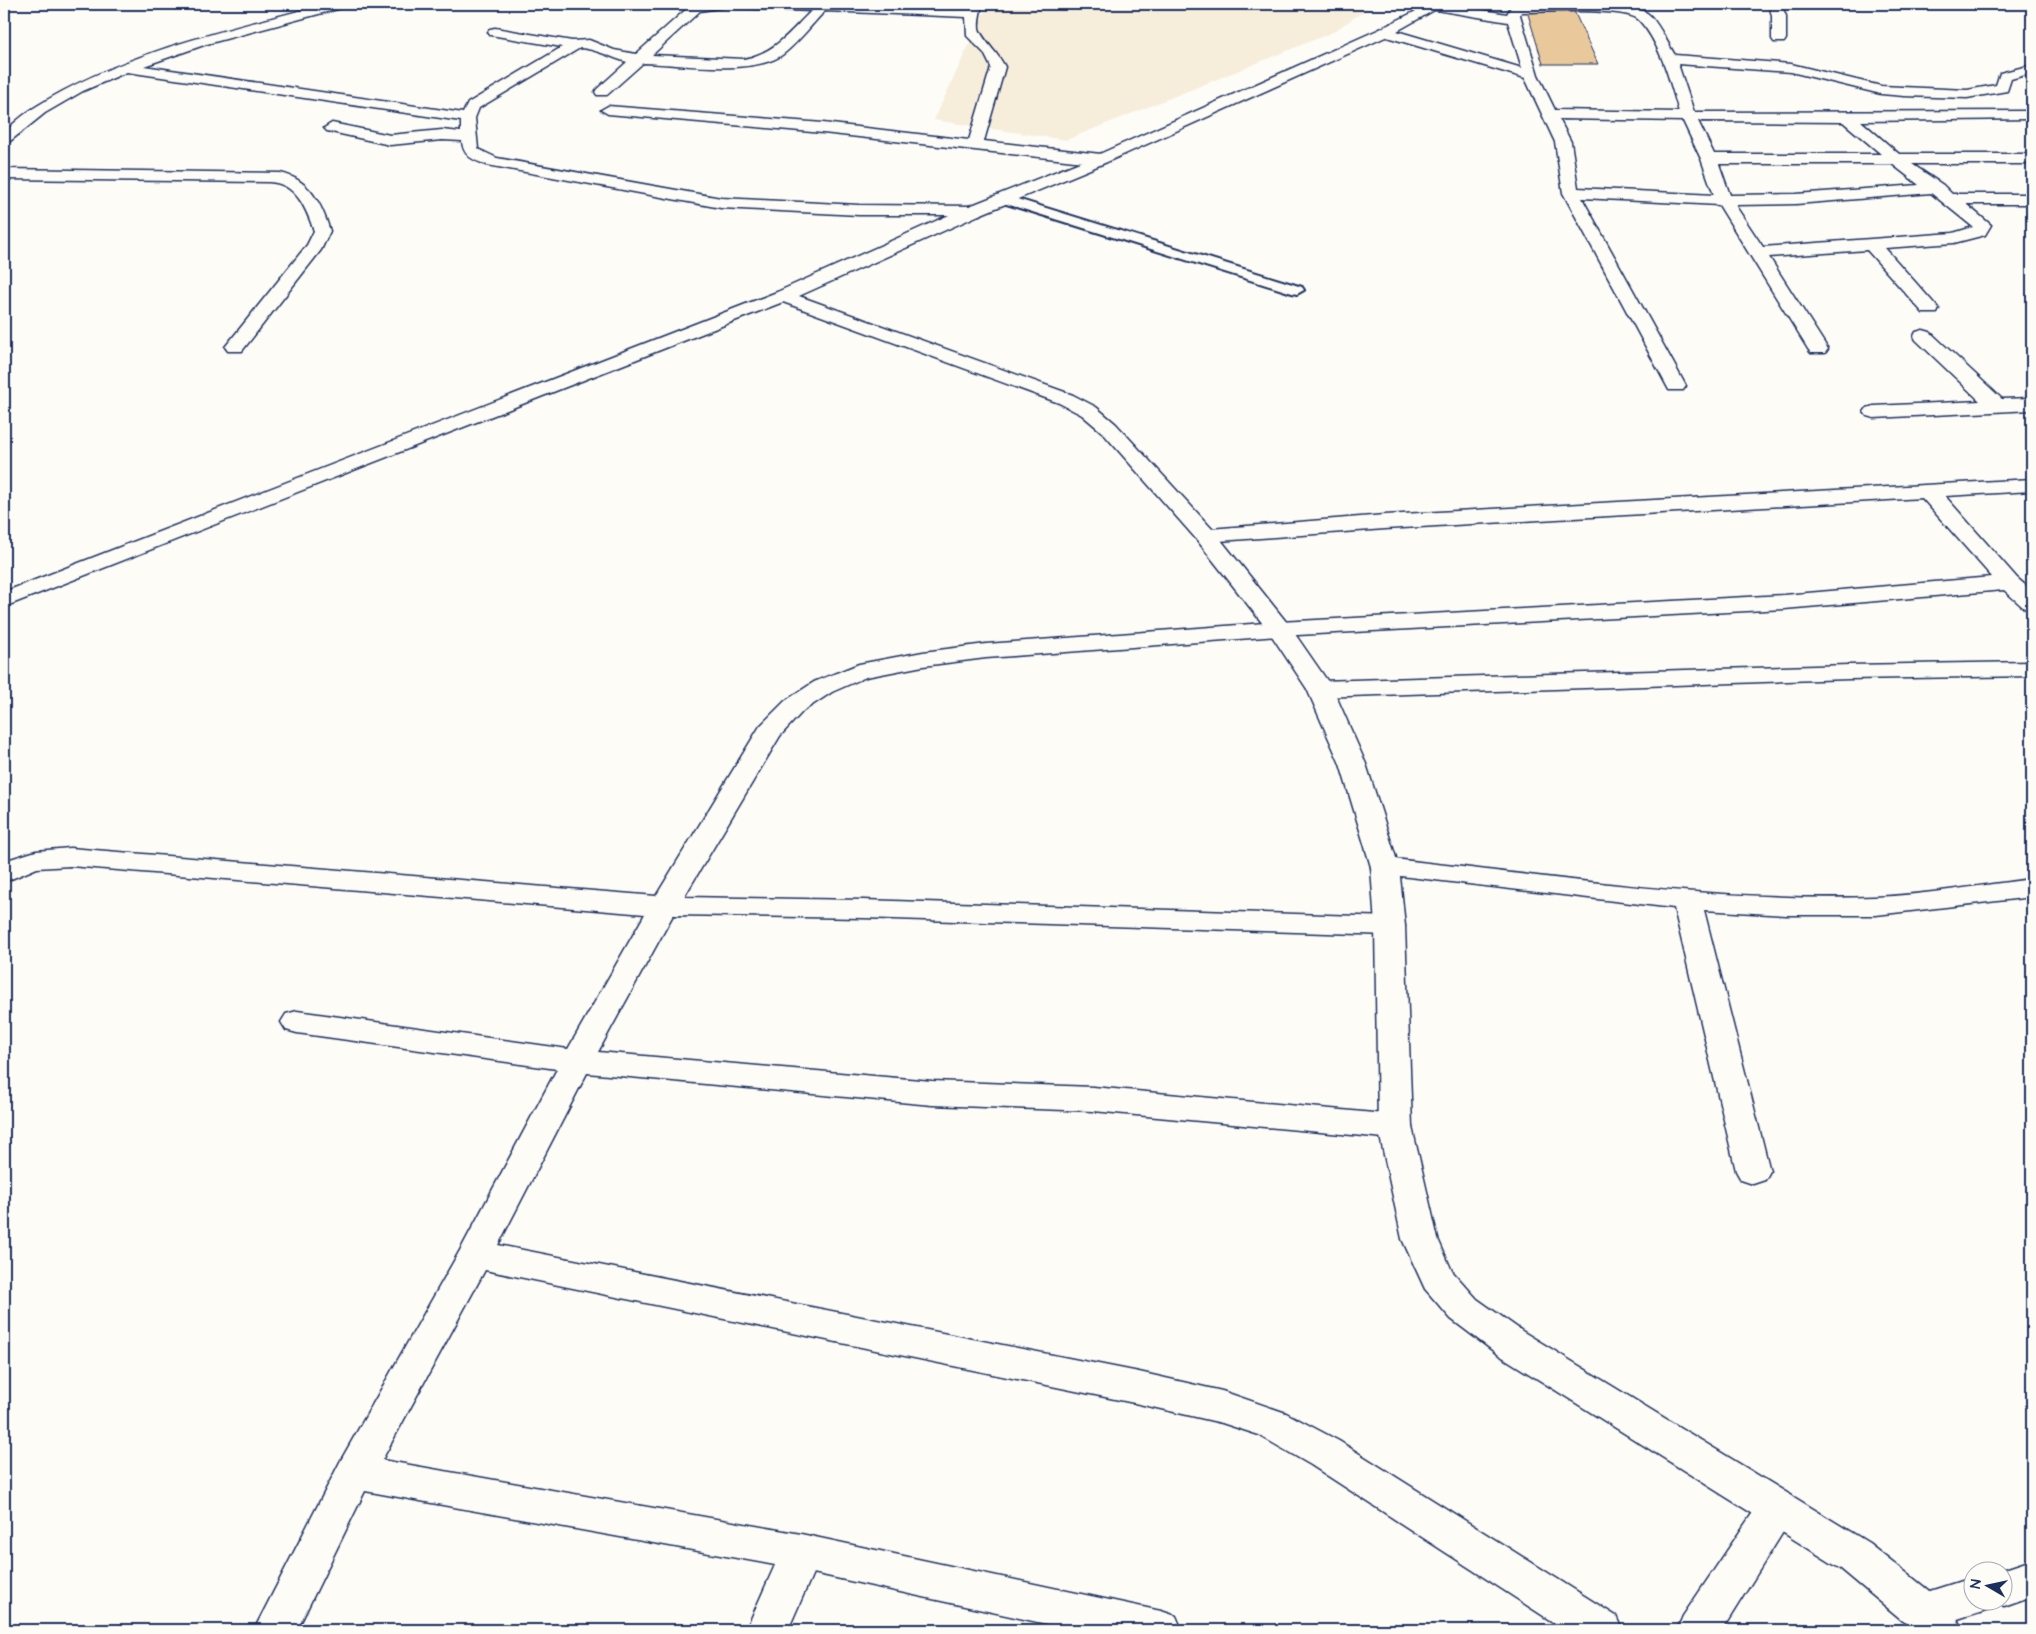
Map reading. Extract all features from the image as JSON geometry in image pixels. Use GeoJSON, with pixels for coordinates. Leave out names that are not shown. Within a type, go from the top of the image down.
{"type":"FeatureCollection","features":[{"type":"Feature","properties":{"kind":"street"},"geometry":{"type":"LineString","coordinates":[[4,139],[55,101],[78,88],[125,68],[202,41],[340,4]]}},
{"type":"Feature","properties":{"kind":"street"},"geometry":{"type":"LineString","coordinates":[[602,92],[696,8],[720,4]]}},
{"type":"Feature","properties":{"kind":"street"},"geometry":{"type":"LineString","coordinates":[[738,4],[975,8],[971,30],[974,37],[995,57],[998,67],[975,145]]}},
{"type":"Feature","properties":{"kind":"street"},"geometry":{"type":"LineString","coordinates":[[1775,4],[1780,39]]}},
{"type":"Feature","properties":{"kind":"street"},"geometry":{"type":"LineString","coordinates":[[4,600],[783,296],[973,211],[1101,159],[1385,32],[1437,5],[1514,19]]}},
{"type":"Feature","properties":{"kind":"street"},"geometry":{"type":"LineString","coordinates":[[1676,386],[1589,228],[1572,193],[1564,142],[1531,75],[1514,19],[1514,11],[1517,8],[1570,5],[1612,8],[1640,14],[1644,17],[1670,59],[1688,117],[1709,159],[1724,200],[1818,349]]}},
{"type":"Feature","properties":{"kind":"street"},"geometry":{"type":"LineString","coordinates":[[495,32],[572,45],[590,44],[616,56],[640,60],[725,64],[761,60],[776,54],[823,6]]}},
{"type":"Feature","properties":{"kind":"street"},"geometry":{"type":"LineString","coordinates":[[1385,32],[1531,75]]}},
{"type":"Feature","properties":{"kind":"street"},"geometry":{"type":"LineString","coordinates":[[572,45],[523,78],[478,101],[469,111],[470,150],[477,156],[493,162],[721,203],[859,210],[973,211]]}},
{"type":"Feature","properties":{"kind":"street"},"geometry":{"type":"LineString","coordinates":[[1670,59],[1791,68],[1881,90],[1929,94],[1988,91],[2002,88],[2005,76],[2032,69]]}},
{"type":"Feature","properties":{"kind":"street"},"geometry":{"type":"LineString","coordinates":[[125,68],[468,118]]}},
{"type":"Feature","properties":{"kind":"street"},"geometry":{"type":"LineString","coordinates":[[608,110],[823,128],[1101,159]]}},
{"type":"Feature","properties":{"kind":"street"},"geometry":{"type":"LineString","coordinates":[[1551,114],[1848,118],[2032,115]]}},
{"type":"Feature","properties":{"kind":"street"},"geometry":{"type":"LineString","coordinates":[[1758,253],[1954,238],[1979,231],[1983,225],[1893,157],[1848,118]]}},
{"type":"Feature","properties":{"kind":"street"},"geometry":{"type":"LineString","coordinates":[[332,128],[390,140],[442,135],[469,137]]}},
{"type":"Feature","properties":{"kind":"street"},"geometry":{"type":"LineString","coordinates":[[1709,159],[1893,157],[2032,159]]}},
{"type":"Feature","properties":{"kind":"street"},"geometry":{"type":"LineString","coordinates":[[4,174],[262,177],[292,181],[298,186],[318,217],[322,231],[315,246],[235,347]]}},
{"type":"Feature","properties":{"kind":"street"},"geometry":{"type":"LineString","coordinates":[[1572,193],[1724,200],[1942,194],[2032,199]]}},
{"type":"Feature","properties":{"kind":"street"},"geometry":{"type":"LineString","coordinates":[[1872,245],[1930,308]]}},
{"type":"Feature","properties":{"kind":"street"},"geometry":{"type":"LineString","coordinates":[[783,296],[1066,399],[1089,411],[1109,428],[1201,530],[1279,629],[1320,689],[1357,777],[1385,868],[1390,926],[1395,1127],[1420,1239],[1438,1279],[1464,1309],[1509,1342],[1855,1556],[1932,1621],[1964,1602]]}},
{"type":"Feature","properties":{"kind":"street"},"geometry":{"type":"LineString","coordinates":[[1923,336],[1997,406]]}},
{"type":"Feature","properties":{"kind":"street"},"geometry":{"type":"LineString","coordinates":[[1874,412],[2032,404]]}},
{"type":"Feature","properties":{"kind":"street"},"geometry":{"type":"LineString","coordinates":[[1201,530],[1385,522],[2032,485]]}},
{"type":"Feature","properties":{"kind":"street"},"geometry":{"type":"LineString","coordinates":[[1929,492],[2010,583],[2032,603]]}},
{"type":"Feature","properties":{"kind":"street"},"geometry":{"type":"LineString","coordinates":[[275,1630],[355,1472],[476,1254],[577,1061],[664,906],[769,732],[794,706],[823,687],[859,671],[923,659],[986,651],[1279,629],[1784,602],[2010,583]]}},
{"type":"Feature","properties":{"kind":"street"},"geometry":{"type":"LineString","coordinates":[[1320,689],[1839,672],[2032,670]]}},
{"type":"Feature","properties":{"kind":"street"},"geometry":{"type":"LineString","coordinates":[[4,873],[17,865],[40,857],[70,857],[664,906],[863,909],[1390,926]]}},
{"type":"Feature","properties":{"kind":"street"},"geometry":{"type":"LineString","coordinates":[[1385,868],[1687,900],[1786,906],[1876,906],[2032,888]]}},
{"type":"Feature","properties":{"kind":"street"},"geometry":{"type":"LineString","coordinates":[[1687,900],[1753,1170]]}},
{"type":"Feature","properties":{"kind":"street"},"geometry":{"type":"LineString","coordinates":[[296,1022],[577,1061],[932,1093],[1093,1099],[1395,1127]]}},
{"type":"Feature","properties":{"kind":"street"},"geometry":{"type":"LineString","coordinates":[[476,1254],[1139,1388],[1222,1407],[1272,1424],[1325,1453],[1601,1630]]}},
{"type":"Feature","properties":{"kind":"street"},"geometry":{"type":"LineString","coordinates":[[355,1472],[800,1552],[1160,1630]]}},
{"type":"Feature","properties":{"kind":"street"},"geometry":{"type":"LineString","coordinates":[[1698,1630],[1778,1508]]}},
{"type":"Feature","properties":{"kind":"street"},"geometry":{"type":"LineString","coordinates":[[767,1630],[800,1552]]}},
{"type":"Feature","properties":{"kind":"street"},"geometry":{"type":"LineString","coordinates":[[2014,1584],[2032,1578]]}},
{"type":"Feature","properties":{"kind":"lane"},"geometry":{"type":"LineString","coordinates":[[1004,199],[1296,290]]}},
{"type":"Feature","properties":{"kind":"shaded area"},"geometry":{"type":"Polygon","coordinates":[[[988,4],[1375,4],[1331,33],[1066,140],[934,120],[988,4]]]}},
{"type":"Feature","properties":{"kind":"building"},"geometry":{"type":"Polygon","coordinates":[[[1527,11],[1574,11],[1598,64],[1543,64],[1527,11]]]}}]}
